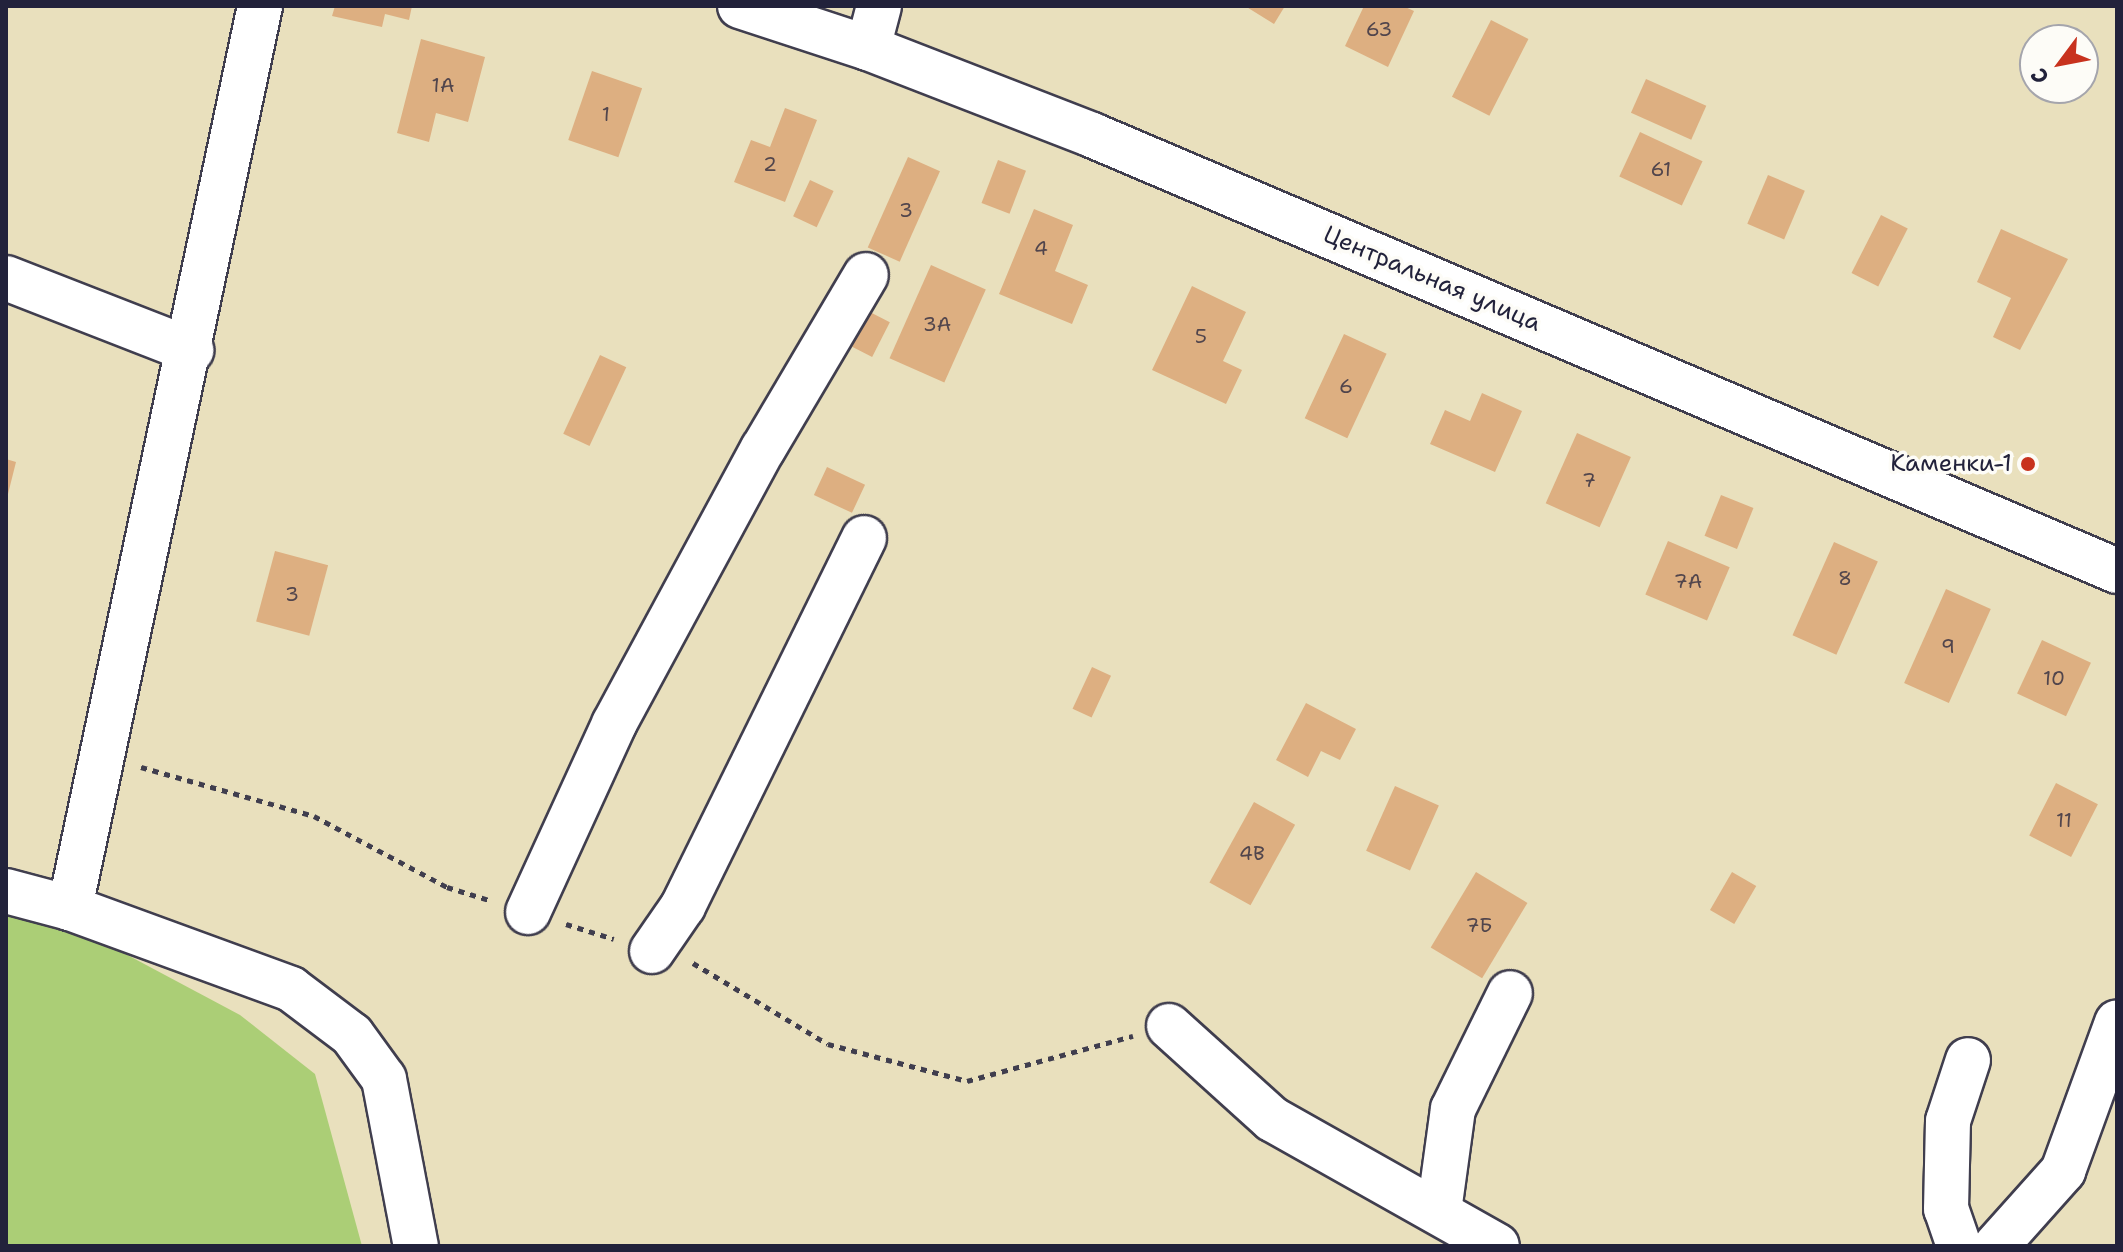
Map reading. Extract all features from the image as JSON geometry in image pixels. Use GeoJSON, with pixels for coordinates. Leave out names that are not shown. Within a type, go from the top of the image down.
{"type":"FeatureCollection","features":[{"type":"Feature","properties":{"kind":"street"},"geometry":{"type":"LineString","coordinates":[[70,908],[191,350],[260,6]]}},
{"type":"Feature","properties":{"kind":"street","name":"Центральная улица"},"geometry":{"type":"LineString","coordinates":[[740,6],[868,48],[1092,135],[2117,571]]}},
{"type":"Feature","properties":{"kind":"street"},"geometry":{"type":"LineString","coordinates":[[868,48],[879,6]]}},
{"type":"Feature","properties":{"kind":"street"},"geometry":{"type":"LineString","coordinates":[[528,912],[614,724],[763,449],[866,275]]}},
{"type":"Feature","properties":{"kind":"street"},"geometry":{"type":"LineString","coordinates":[[6,278],[191,350]]}},
{"type":"Feature","properties":{"kind":"street"},"geometry":{"type":"LineString","coordinates":[[652,951],[683,906],[864,538]]}},
{"type":"Feature","properties":{"kind":"street"},"geometry":{"type":"LineString","coordinates":[[6,891],[70,908],[291,989],[352,1035],[384,1079],[416,1246]]}},
{"type":"Feature","properties":{"kind":"street"},"geometry":{"type":"LineString","coordinates":[[1439,1211],[1453,1109],[1510,993]]}},
{"type":"Feature","properties":{"kind":"street"},"geometry":{"type":"LineString","coordinates":[[1996,1246],[2063,1171],[2117,1023]]}},
{"type":"Feature","properties":{"kind":"street"},"geometry":{"type":"LineString","coordinates":[[1169,1026],[1272,1119],[1497,1246]]}},
{"type":"Feature","properties":{"kind":"street"},"geometry":{"type":"LineString","coordinates":[[1959,1246],[1946,1209],[1948,1121],[1968,1060]]}},
{"type":"Feature","properties":{"kind":"green space"},"geometry":{"type":"Polygon","coordinates":[[[6,908],[73,926],[240,1015],[315,1074],[362,1246],[6,1246],[6,908]]]}},
{"type":"Feature","properties":{"kind":"building"},"geometry":{"type":"Polygon","coordinates":[[[335,6],[412,6],[409,20],[385,14],[382,27],[332,16],[335,6]]]}},
{"type":"Feature","properties":{"kind":"building"},"geometry":{"type":"Polygon","coordinates":[[[1245,6],[1285,6],[1274,24],[1245,6]]]}},
{"type":"Feature","properties":{"kind":"building"},"geometry":{"type":"Polygon","coordinates":[[[1364,6],[1403,6],[1414,11],[1388,67],[1345,46],[1364,6]]]}},
{"type":"Feature","properties":{"kind":"building"},"geometry":{"type":"Polygon","coordinates":[[[1491,20],[1528,39],[1489,116],[1452,97],[1491,20]]]}},
{"type":"Feature","properties":{"kind":"building"},"geometry":{"type":"Polygon","coordinates":[[[421,39],[485,57],[468,122],[436,113],[429,142],[397,133],[421,39]]]}},
{"type":"Feature","properties":{"kind":"building"},"geometry":{"type":"Polygon","coordinates":[[[592,71],[642,88],[618,157],[568,140],[592,71]]]}},
{"type":"Feature","properties":{"kind":"building"},"geometry":{"type":"Polygon","coordinates":[[[1646,79],[1706,106],[1691,140],[1631,113],[1646,79]]]}},
{"type":"Feature","properties":{"kind":"building"},"geometry":{"type":"Polygon","coordinates":[[[785,108],[817,120],[785,202],[734,182],[751,140],[770,147],[785,108]]]}},
{"type":"Feature","properties":{"kind":"building"},"geometry":{"type":"Polygon","coordinates":[[[1640,132],[1703,161],[1682,206],[1619,176],[1640,132]]]}},
{"type":"Feature","properties":{"kind":"building"},"geometry":{"type":"Polygon","coordinates":[[[908,157],[940,171],[900,262],[868,247],[908,157]]]}},
{"type":"Feature","properties":{"kind":"building"},"geometry":{"type":"Polygon","coordinates":[[[998,160],[1026,171],[1010,214],[982,203],[998,160]]]}},
{"type":"Feature","properties":{"kind":"building"},"geometry":{"type":"Polygon","coordinates":[[[1768,175],[1805,191],[1784,239],[1747,224],[1768,175]]]}},
{"type":"Feature","properties":{"kind":"building"},"geometry":{"type":"Polygon","coordinates":[[[810,180],[834,191],[817,227],[793,216],[810,180]]]}},
{"type":"Feature","properties":{"kind":"building"},"geometry":{"type":"Polygon","coordinates":[[[1034,209],[1073,225],[1055,271],[1088,285],[1072,324],[999,294],[1034,209]]]}},
{"type":"Feature","properties":{"kind":"building"},"geometry":{"type":"Polygon","coordinates":[[[1881,215],[1908,229],[1878,287],[1851,273],[1881,215]]]}},
{"type":"Feature","properties":{"kind":"building"},"geometry":{"type":"Polygon","coordinates":[[[2001,229],[2068,259],[2020,350],[1993,337],[2011,298],[1977,282],[2001,229]]]}},
{"type":"Feature","properties":{"kind":"building"},"geometry":{"type":"Polygon","coordinates":[[[931,265],[986,289],[944,383],[890,358],[931,265]]]}},
{"type":"Feature","properties":{"kind":"building"},"geometry":{"type":"Polygon","coordinates":[[[1192,286],[1246,312],[1223,361],[1242,370],[1226,404],[1152,370],[1192,286]]]}},
{"type":"Feature","properties":{"kind":"building"},"geometry":{"type":"Polygon","coordinates":[[[864,309],[890,322],[872,357],[846,344],[864,309]]]}},
{"type":"Feature","properties":{"kind":"building"},"geometry":{"type":"Polygon","coordinates":[[[1344,334],[1387,354],[1347,438],[1305,418],[1344,334]]]}},
{"type":"Feature","properties":{"kind":"building"},"geometry":{"type":"Polygon","coordinates":[[[600,355],[626,367],[590,446],[563,434],[600,355]]]}},
{"type":"Feature","properties":{"kind":"building"},"geometry":{"type":"Polygon","coordinates":[[[1482,393],[1522,411],[1495,472],[1430,444],[1445,410],[1470,421],[1482,393]]]}},
{"type":"Feature","properties":{"kind":"building"},"geometry":{"type":"Polygon","coordinates":[[[1577,433],[1631,457],[1600,527],[1546,503],[1577,433]]]}},
{"type":"Feature","properties":{"kind":"building"},"geometry":{"type":"Polygon","coordinates":[[[6,459],[16,462],[7,498],[6,498],[6,459]]]}},
{"type":"Feature","properties":{"kind":"building"},"geometry":{"type":"Polygon","coordinates":[[[827,467],[865,485],[852,513],[814,495],[827,467]]]}},
{"type":"Feature","properties":{"kind":"building"},"geometry":{"type":"Polygon","coordinates":[[[1721,495],[1753,508],[1737,549],[1705,536],[1721,495]]]}},
{"type":"Feature","properties":{"kind":"building"},"geometry":{"type":"Polygon","coordinates":[[[1668,541],[1730,567],[1707,621],[1645,594],[1668,541]]]}},
{"type":"Feature","properties":{"kind":"building"},"geometry":{"type":"Polygon","coordinates":[[[1834,542],[1878,562],[1836,655],[1793,635],[1834,542]]]}},
{"type":"Feature","properties":{"kind":"building"},"geometry":{"type":"Polygon","coordinates":[[[275,551],[328,565],[309,636],[256,622],[275,551]]]}},
{"type":"Feature","properties":{"kind":"building"},"geometry":{"type":"Polygon","coordinates":[[[1946,589],[1991,609],[1949,703],[1904,683],[1946,589]]]}},
{"type":"Feature","properties":{"kind":"building"},"geometry":{"type":"Polygon","coordinates":[[[2042,640],[2091,663],[2066,716],[2017,693],[2042,640]]]}},
{"type":"Feature","properties":{"kind":"building"},"geometry":{"type":"Polygon","coordinates":[[[1092,667],[1111,676],[1092,718],[1073,709],[1092,667]]]}},
{"type":"Feature","properties":{"kind":"building"},"geometry":{"type":"Polygon","coordinates":[[[1306,703],[1356,729],[1340,760],[1321,751],[1308,777],[1276,760],[1306,703]]]}},
{"type":"Feature","properties":{"kind":"building"},"geometry":{"type":"Polygon","coordinates":[[[2056,783],[2098,804],[2071,857],[2029,836],[2056,783]]]}},
{"type":"Feature","properties":{"kind":"building"},"geometry":{"type":"Polygon","coordinates":[[[1395,786],[1439,806],[1410,870],[1366,851],[1395,786]]]}},
{"type":"Feature","properties":{"kind":"building"},"geometry":{"type":"Polygon","coordinates":[[[1254,802],[1295,825],[1251,905],[1209,882],[1254,802]]]}},
{"type":"Feature","properties":{"kind":"building"},"geometry":{"type":"Polygon","coordinates":[[[1476,872],[1527,903],[1482,978],[1431,947],[1476,872]]]}},
{"type":"Feature","properties":{"kind":"building"},"geometry":{"type":"Polygon","coordinates":[[[1732,872],[1756,886],[1734,924],[1710,910],[1732,872]]]}},
{"type":"Feature","properties":{"kind":"place","name":"Каменки-1"},"geometry":{"type":"Point","coordinates":[2028,464]}}]}
